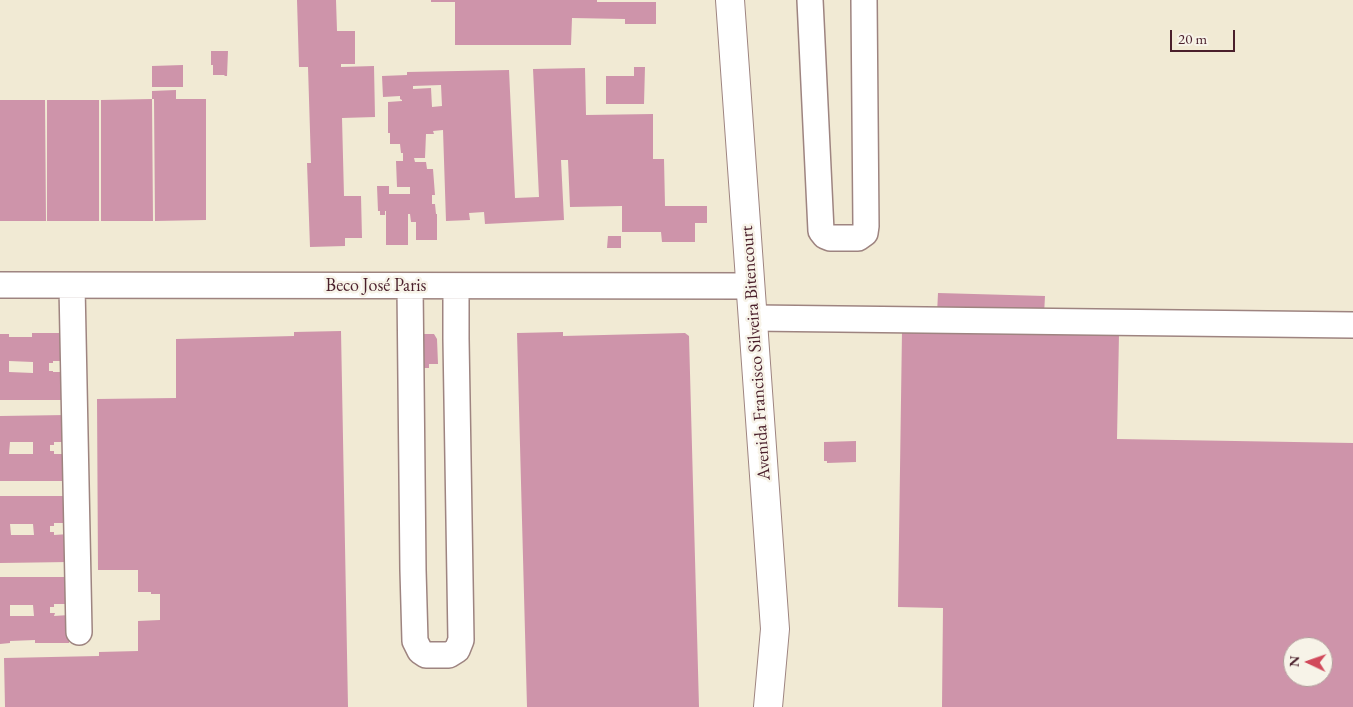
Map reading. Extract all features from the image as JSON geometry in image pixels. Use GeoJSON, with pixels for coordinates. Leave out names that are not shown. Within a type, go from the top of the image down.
{"type":"FeatureCollection","features":[{"type":"Feature","properties":{"kind":"main road","name":"Avenida Francisco Silveira Bitencourt"},"geometry":{"type":"LineString","coordinates":[[730,0],[752,286],[775,629],[768,707]]}},
{"type":"Feature","properties":{"kind":"street"},"geometry":{"type":"LineString","coordinates":[[810,0],[821,230],[830,238],[858,238],[864,234],[866,226],[864,0]]}},
{"type":"Feature","properties":{"kind":"street","name":"Beco José Paris"},"geometry":{"type":"LineString","coordinates":[[0,285],[752,286]]}},
{"type":"Feature","properties":{"kind":"street"},"geometry":{"type":"LineString","coordinates":[[72,286],[79,632]]}},
{"type":"Feature","properties":{"kind":"street"},"geometry":{"type":"LineString","coordinates":[[410,286],[415,641],[420,651],[426,655],[449,655],[457,650],[461,640],[456,286]]}},
{"type":"Feature","properties":{"kind":"street"},"geometry":{"type":"LineString","coordinates":[[753,318],[1353,325]]}},
{"type":"Feature","properties":{"kind":"building"},"geometry":{"type":"Polygon","coordinates":[[[297,0],[336,0],[337,31],[355,31],[355,64],[341,64],[341,67],[374,66],[375,117],[342,118],[344,196],[361,196],[362,238],[345,238],[345,246],[310,247],[307,163],[311,163],[308,67],[299,67],[297,0]]]}},
{"type":"Feature","properties":{"kind":"building"},"geometry":{"type":"Polygon","coordinates":[[[431,0],[656,2],[656,24],[625,24],[625,19],[572,18],[571,45],[455,45],[455,2],[431,2],[431,0]]]}},
{"type":"Feature","properties":{"kind":"building"},"geometry":{"type":"Polygon","coordinates":[[[211,51],[228,51],[227,76],[213,75],[211,51]]]}},
{"type":"Feature","properties":{"kind":"building"},"geometry":{"type":"Polygon","coordinates":[[[183,65],[183,87],[152,87],[152,66],[183,65]]]}},
{"type":"Feature","properties":{"kind":"building"},"geometry":{"type":"Polygon","coordinates":[[[634,67],[645,67],[644,104],[606,104],[606,76],[634,76],[634,67]]]}},
{"type":"Feature","properties":{"kind":"building"},"geometry":{"type":"Polygon","coordinates":[[[585,68],[586,115],[653,114],[653,159],[664,159],[665,206],[707,206],[707,223],[695,223],[695,242],[662,242],[661,232],[622,232],[622,206],[570,207],[568,160],[561,160],[564,220],[485,224],[484,212],[469,213],[470,220],[446,221],[443,130],[433,131],[434,134],[426,134],[425,158],[414,158],[415,162],[426,162],[427,169],[433,169],[435,195],[432,195],[432,204],[435,204],[437,214],[437,240],[416,240],[416,222],[411,222],[410,214],[408,214],[408,245],[386,245],[386,211],[385,215],[380,215],[380,211],[378,211],[377,186],[389,186],[389,194],[410,194],[410,187],[397,187],[396,161],[403,161],[403,153],[401,153],[400,144],[390,144],[390,133],[388,133],[388,102],[402,100],[400,96],[383,97],[382,76],[407,75],[407,72],[509,70],[515,198],[539,197],[533,69],[585,68]],[[441,85],[413,86],[413,89],[431,88],[432,107],[442,106],[441,85]]]}},
{"type":"Feature","properties":{"kind":"building"},"geometry":{"type":"Polygon","coordinates":[[[176,90],[176,99],[206,99],[206,220],[155,221],[154,99],[152,99],[152,91],[176,90]]]}},
{"type":"Feature","properties":{"kind":"building"},"geometry":{"type":"Polygon","coordinates":[[[152,99],[153,221],[101,221],[101,100],[152,99]]]}},
{"type":"Feature","properties":{"kind":"building"},"geometry":{"type":"Polygon","coordinates":[[[0,100],[45,100],[46,221],[0,221],[0,100]]]}},
{"type":"Feature","properties":{"kind":"building"},"geometry":{"type":"Polygon","coordinates":[[[47,100],[99,100],[99,221],[47,221],[47,100]]]}},
{"type":"Feature","properties":{"kind":"building"},"geometry":{"type":"Polygon","coordinates":[[[608,236],[621,236],[621,248],[607,248],[608,236]]]}},
{"type":"Feature","properties":{"kind":"building"},"geometry":{"type":"Polygon","coordinates":[[[938,293],[1045,296],[1044,315],[937,314],[938,293]]]}},
{"type":"Feature","properties":{"kind":"building"},"geometry":{"type":"Polygon","coordinates":[[[341,331],[348,707],[5,707],[4,658],[99,656],[99,652],[138,651],[138,621],[160,620],[160,594],[138,592],[138,570],[98,570],[97,399],[176,398],[176,339],[294,336],[294,332],[341,331]]]}},
{"type":"Feature","properties":{"kind":"building"},"geometry":{"type":"Polygon","coordinates":[[[902,331],[1119,334],[1117,439],[1353,443],[1353,707],[942,707],[943,608],[898,607],[902,331]]]}},
{"type":"Feature","properties":{"kind":"building"},"geometry":{"type":"Polygon","coordinates":[[[563,332],[563,336],[685,333],[689,336],[699,707],[527,707],[517,333],[563,332]]]}},
{"type":"Feature","properties":{"kind":"building"},"geometry":{"type":"Polygon","coordinates":[[[32,333],[67,333],[67,361],[53,361],[53,363],[49,363],[49,371],[68,372],[68,400],[0,400],[0,334],[9,334],[9,337],[32,337],[32,333]],[[9,361],[9,372],[33,373],[33,362],[9,361]]]}},
{"type":"Feature","properties":{"kind":"building"},"geometry":{"type":"Polygon","coordinates":[[[422,334],[434,334],[437,339],[438,364],[429,364],[429,368],[421,368],[422,334]]]}},
{"type":"Feature","properties":{"kind":"building"},"geometry":{"type":"Polygon","coordinates":[[[67,415],[68,442],[54,442],[54,445],[50,445],[50,451],[54,451],[54,454],[68,454],[68,481],[0,481],[0,416],[67,415]],[[10,442],[9,454],[33,454],[33,442],[10,442]]]}},
{"type":"Feature","properties":{"kind":"building"},"geometry":{"type":"Polygon","coordinates":[[[856,441],[856,462],[827,463],[827,461],[824,461],[824,442],[856,441]]]}},
{"type":"Feature","properties":{"kind":"building"},"geometry":{"type":"Polygon","coordinates":[[[0,496],[68,496],[69,523],[54,523],[54,526],[50,526],[50,532],[54,532],[54,535],[69,534],[69,562],[0,563],[0,496]],[[10,524],[11,535],[34,535],[33,524],[10,524]]]}},
{"type":"Feature","properties":{"kind":"building"},"geometry":{"type":"Polygon","coordinates":[[[0,577],[69,577],[69,604],[54,604],[54,607],[50,607],[50,613],[55,613],[54,616],[69,615],[69,643],[35,643],[35,640],[10,641],[10,643],[0,644],[0,577]],[[10,605],[10,616],[34,616],[33,605],[10,605]]]}}]}
